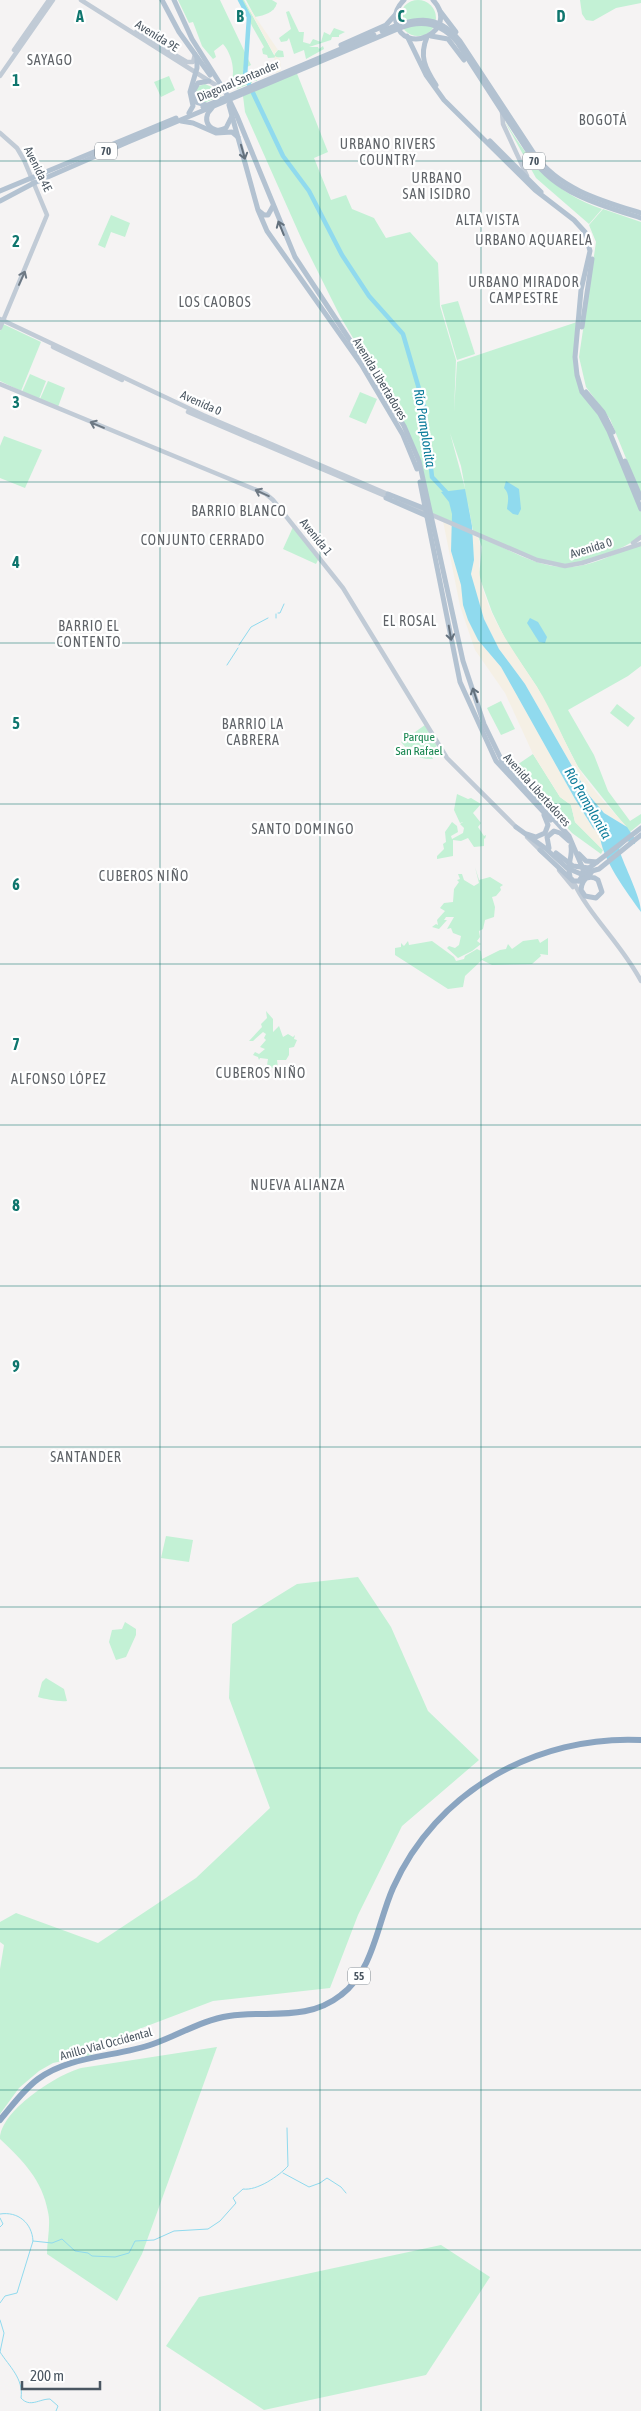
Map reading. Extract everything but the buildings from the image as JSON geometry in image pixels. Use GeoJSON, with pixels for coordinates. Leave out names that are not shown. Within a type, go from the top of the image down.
{"type":"FeatureCollection","features":[{"type":"Feature","properties":{"kind":"highway","name":"Anillo Vial Occidental"},"geometry":{"type":"LineString","coordinates":[[0,2120],[30,2086],[59,2068],[155,2044],[207,2021],[229,2016],[290,2015],[309,2012],[328,2004],[342,1995],[355,1982],[368,1961],[387,1904],[400,1873],[419,1844],[455,1804],[495,1775],[540,1754],[590,1742],[641,1740]]}},
{"type":"Feature","properties":{"kind":"main road","name":"Avenida Libertadores"},"geometry":{"type":"LineString","coordinates":[[162,0],[172,22],[222,89],[232,114],[258,210],[267,231],[283,256],[307,285],[352,350],[403,435],[416,464],[457,674],[496,761],[572,842],[572,854],[569,863],[571,878]]}},
{"type":"Feature","properties":{"kind":"main road","name":"Avenida Libertadores"},"geometry":{"type":"LineString","coordinates":[[174,0],[194,44],[226,93],[237,116],[291,250],[303,271],[364,360],[409,437],[418,461],[463,661],[484,724],[499,758],[572,842],[580,861]]}},
{"type":"Feature","properties":{"kind":"main road"},"geometry":{"type":"LineString","coordinates":[[433,0],[473,55],[474,62]]}},
{"type":"Feature","properties":{"kind":"main road"},"geometry":{"type":"LineString","coordinates":[[315,62],[333,48],[386,25],[396,13],[402,1]]}},
{"type":"Feature","properties":{"kind":"main road"},"geometry":{"type":"LineString","coordinates":[[439,9],[440,23],[429,36],[423,49],[424,64],[440,90],[542,193],[580,220],[586,228],[593,250],[588,285],[583,296],[575,358],[579,383],[582,392],[600,414],[609,431],[641,509]]}},
{"type":"Feature","properties":{"kind":"main road"},"geometry":{"type":"LineString","coordinates":[[396,13],[397,25],[405,35],[430,82],[444,100],[535,190],[582,228],[587,237],[590,251],[582,284],[583,296],[578,349],[581,380],[584,389],[607,418],[641,498]]}},
{"type":"Feature","properties":{"kind":"main road","name":"Diagonal Santander"},"geometry":{"type":"LineString","coordinates":[[0,201],[32,178],[61,162],[72,160],[224,100],[404,22],[424,20],[440,24],[450,30],[474,62]]}},
{"type":"Feature","properties":{"kind":"main road","name":"Diagonal Santander"},"geometry":{"type":"LineString","coordinates":[[331,55],[406,26],[422,23],[434,25],[448,33],[476,72]]}},
{"type":"Feature","properties":{"kind":"main road"},"geometry":{"type":"LineString","coordinates":[[315,62],[390,35],[405,35],[417,39],[429,36],[448,39],[476,72]]}},
{"type":"Feature","properties":{"kind":"main road"},"geometry":{"type":"LineString","coordinates":[[413,51],[419,48],[423,49]]}},
{"type":"Feature","properties":{"kind":"main road"},"geometry":{"type":"LineString","coordinates":[[188,113],[193,108],[190,92],[196,72],[196,56]]}},
{"type":"Feature","properties":{"kind":"main road","name":"70"},"geometry":{"type":"LineString","coordinates":[[474,62],[535,155],[547,169],[580,191],[641,213]]}},
{"type":"Feature","properties":{"kind":"main road","name":"70"},"geometry":{"type":"LineString","coordinates":[[476,72],[535,162],[556,182],[580,196],[641,218]]}},
{"type":"Feature","properties":{"kind":"main road"},"geometry":{"type":"LineString","coordinates":[[207,106],[197,102],[193,92],[198,83],[209,81]]}},
{"type":"Feature","properties":{"kind":"main road","name":"Diagonal Santander"},"geometry":{"type":"LineString","coordinates":[[0,191],[215,106],[224,100]]}},
{"type":"Feature","properties":{"kind":"main road"},"geometry":{"type":"LineString","coordinates":[[215,106],[208,112],[206,118],[208,126],[214,130],[228,127],[232,114]]}},
{"type":"Feature","properties":{"kind":"main road"},"geometry":{"type":"LineString","coordinates":[[178,121],[191,122],[216,133],[230,132],[238,137]]}},
{"type":"Feature","properties":{"kind":"main road"},"geometry":{"type":"LineString","coordinates":[[258,210],[264,215],[268,215],[273,206]]}},
{"type":"Feature","properties":{"kind":"main road"},"geometry":{"type":"LineString","coordinates":[[283,256],[283,248],[291,250]]}},
{"type":"Feature","properties":{"kind":"main road"},"geometry":{"type":"LineString","coordinates":[[582,284],[585,287],[588,285]]}},
{"type":"Feature","properties":{"kind":"main road"},"geometry":{"type":"LineString","coordinates":[[387,496],[426,509]]}},
{"type":"Feature","properties":{"kind":"main road"},"geometry":{"type":"LineString","coordinates":[[387,496],[427,516]]}},
{"type":"Feature","properties":{"kind":"main road"},"geometry":{"type":"LineString","coordinates":[[455,665],[463,661]]}},
{"type":"Feature","properties":{"kind":"main road"},"geometry":{"type":"LineString","coordinates":[[457,674],[461,668],[466,670]]}},
{"type":"Feature","properties":{"kind":"main road"},"geometry":{"type":"LineString","coordinates":[[526,835],[537,837],[547,830],[547,820],[539,806]]}},
{"type":"Feature","properties":{"kind":"main road"},"geometry":{"type":"LineString","coordinates":[[516,827],[551,850],[566,863],[578,868],[589,868],[600,862],[641,828]]}},
{"type":"Feature","properties":{"kind":"main road"},"geometry":{"type":"LineString","coordinates":[[593,872],[581,874],[570,870],[551,850],[547,837],[554,831],[562,834],[572,842],[584,860],[589,863],[600,862]]}},
{"type":"Feature","properties":{"kind":"main road"},"geometry":{"type":"LineString","coordinates":[[540,850],[571,878],[580,880],[591,877],[598,880],[602,892],[596,898],[585,896],[581,890],[585,878],[641,835]]}},
{"type":"Feature","properties":{"kind":"main road"},"geometry":{"type":"LineString","coordinates":[[569,863],[574,858],[580,861],[584,872],[580,880]]}},
{"type":"Feature","properties":{"kind":"street"},"geometry":{"type":"LineString","coordinates":[[0,71],[51,0]]}},
{"type":"Feature","properties":{"kind":"street"},"geometry":{"type":"LineString","coordinates":[[0,76],[51,0]]}},
{"type":"Feature","properties":{"kind":"street","name":"Avenida 9E"},"geometry":{"type":"LineString","coordinates":[[81,0],[222,89]]}},
{"type":"Feature","properties":{"kind":"street","name":"Avenida 9E"},"geometry":{"type":"LineString","coordinates":[[86,0],[187,62],[193,62],[196,56]]}},
{"type":"Feature","properties":{"kind":"street"},"geometry":{"type":"LineString","coordinates":[[502,112],[503,124],[527,176]]}},
{"type":"Feature","properties":{"kind":"street","name":"Avenida 4E"},"geometry":{"type":"LineString","coordinates":[[0,133],[17,148],[46,209],[47,219],[1,322]]}},
{"type":"Feature","properties":{"kind":"street","name":"Avenida 0"},"geometry":{"type":"LineString","coordinates":[[1,322],[202,418],[537,560],[555,565],[582,563],[641,544]]}},
{"type":"Feature","properties":{"kind":"street","name":"Avenida 1"},"geometry":{"type":"LineString","coordinates":[[0,384],[266,494],[273,500],[338,583],[447,758],[516,827]]}},
{"type":"Feature","properties":{"kind":"street","name":"Avenida 0"},"geometry":{"type":"LineString","coordinates":[[626,548],[641,537]]}},
{"type":"Feature","properties":{"kind":"street"},"geometry":{"type":"LineString","coordinates":[[526,835],[620,945],[641,981]]}},
{"type":"Feature","properties":{"kind":"street"},"geometry":{"type":"LineString","coordinates":[[571,878],[579,895]]}},
{"type":"Feature","properties":{"kind":"street"},"geometry":{"type":"LineString","coordinates":[[579,895],[580,880]]}},
{"type":"Feature","properties":{"kind":"green space"},"geometry":{"type":"Polygon","coordinates":[[[178,0],[220,0],[251,65],[243,69],[244,75],[255,77],[257,81],[252,80],[252,83],[237,89],[232,80],[233,66],[226,48],[223,44],[214,51],[216,57],[213,59],[202,46],[193,22],[189,23],[178,0]]]}},
{"type":"Feature","properties":{"kind":"green space"},"geometry":{"type":"Polygon","coordinates":[[[241,0],[244,0],[274,55],[278,50],[283,51],[284,57],[268,58],[267,55],[263,54],[262,49],[264,47],[252,26],[241,0]]]}},
{"type":"Feature","properties":{"kind":"green space"},"geometry":{"type":"Polygon","coordinates":[[[246,0],[272,0],[277,3],[271,11],[255,17],[246,0]]]}},
{"type":"Feature","properties":{"kind":"green space"},"geometry":{"type":"Polygon","coordinates":[[[418,0],[425,1],[431,5],[435,11],[435,25],[431,31],[425,35],[418,36],[411,35],[405,31],[401,25],[400,18],[401,11],[405,5],[411,1],[418,0]]]}},
{"type":"Feature","properties":{"kind":"green space"},"geometry":{"type":"Polygon","coordinates":[[[580,0],[641,0],[641,3],[616,8],[593,21],[586,20],[582,14],[580,0]]]}},
{"type":"Feature","properties":{"kind":"green space"},"geometry":{"type":"Polygon","coordinates":[[[289,11],[299,32],[304,32],[303,42],[310,44],[313,39],[321,42],[324,32],[330,35],[334,28],[345,32],[339,35],[339,37],[332,37],[331,40],[309,47],[318,47],[319,49],[323,46],[324,49],[306,59],[304,50],[294,54],[289,38],[287,41],[281,42],[279,38],[291,29],[286,12],[289,11]]]}},
{"type":"Feature","properties":{"kind":"green space"},"geometry":{"type":"Polygon","coordinates":[[[296,71],[328,152],[314,158],[331,200],[346,195],[352,209],[374,218],[386,238],[410,232],[438,263],[440,306],[456,360],[454,412],[457,362],[577,322],[574,357],[581,389],[595,407],[609,432],[641,512],[641,535],[633,542],[619,549],[577,563],[556,564],[519,552],[473,531],[467,499],[472,530],[431,513],[419,460],[403,422],[340,316],[302,240],[245,112],[243,96],[296,71]],[[450,433],[465,490],[461,466],[450,433]]]}},
{"type":"Feature","properties":{"kind":"green space"},"geometry":{"type":"Polygon","coordinates":[[[169,76],[175,90],[161,97],[154,82],[169,76]]]}},
{"type":"Feature","properties":{"kind":"green space"},"geometry":{"type":"Polygon","coordinates":[[[205,84],[214,88],[221,96],[204,103],[199,101],[196,90],[199,86],[205,84]]]}},
{"type":"Feature","properties":{"kind":"green space"},"geometry":{"type":"Polygon","coordinates":[[[504,120],[534,163],[556,185],[584,202],[602,209],[589,224],[536,178],[504,120]]]}},
{"type":"Feature","properties":{"kind":"green space"},"geometry":{"type":"Polygon","coordinates":[[[603,209],[641,222],[641,495],[610,419],[586,387],[579,357],[596,242],[589,225],[603,209]]]}},
{"type":"Feature","properties":{"kind":"green space"},"geometry":{"type":"Polygon","coordinates":[[[111,215],[130,223],[125,237],[111,232],[105,248],[98,245],[111,215]]]}},
{"type":"Feature","properties":{"kind":"green space"},"geometry":{"type":"Polygon","coordinates":[[[458,301],[475,354],[457,360],[441,305],[458,301]]]}},
{"type":"Feature","properties":{"kind":"green space"},"geometry":{"type":"Polygon","coordinates":[[[3,324],[41,342],[21,391],[0,381],[0,331],[3,324]]]}},
{"type":"Feature","properties":{"kind":"green space"},"geometry":{"type":"Polygon","coordinates":[[[30,374],[46,381],[39,399],[22,392],[30,374]]]}},
{"type":"Feature","properties":{"kind":"green space"},"geometry":{"type":"Polygon","coordinates":[[[48,381],[65,388],[58,407],[40,399],[48,381]]]}},
{"type":"Feature","properties":{"kind":"green space"},"geometry":{"type":"Polygon","coordinates":[[[360,392],[377,399],[366,424],[349,417],[360,392]]]}},
{"type":"Feature","properties":{"kind":"green space"},"geometry":{"type":"Polygon","coordinates":[[[4,436],[42,450],[25,488],[0,478],[0,446],[4,436]]]}},
{"type":"Feature","properties":{"kind":"green space"},"geometry":{"type":"Polygon","coordinates":[[[293,527],[319,558],[316,564],[283,549],[293,527]]]}},
{"type":"Feature","properties":{"kind":"green space"},"geometry":{"type":"Polygon","coordinates":[[[478,536],[540,563],[566,567],[593,563],[634,546],[641,546],[641,666],[628,676],[568,710],[594,755],[608,791],[630,821],[641,814],[641,823],[630,832],[578,767],[537,687],[506,641],[492,612],[479,576],[482,547],[478,536]]]}},
{"type":"Feature","properties":{"kind":"green space"},"geometry":{"type":"Polygon","coordinates":[[[501,701],[515,729],[501,735],[487,708],[501,701]]]}},
{"type":"Feature","properties":{"kind":"green space"},"geometry":{"type":"Polygon","coordinates":[[[617,704],[635,718],[628,727],[610,713],[617,704]]]}},
{"type":"Feature","properties":{"kind":"green space","name":"Parque San Rafael"},"geometry":{"type":"Polygon","coordinates":[[[425,725],[437,746],[429,751],[433,759],[415,755],[401,742],[425,725]]]}},
{"type":"Feature","properties":{"kind":"green space"},"geometry":{"type":"Polygon","coordinates":[[[533,754],[560,797],[571,805],[575,822],[603,850],[601,854],[572,833],[514,767],[533,754]]]}},
{"type":"Feature","properties":{"kind":"green space"},"geometry":{"type":"Polygon","coordinates":[[[457,794],[468,799],[471,798],[481,804],[473,813],[481,823],[478,827],[484,836],[486,835],[484,846],[474,847],[468,838],[461,841],[453,840],[453,856],[437,859],[437,856],[444,849],[443,844],[446,842],[445,832],[452,822],[457,826],[458,832],[451,836],[452,839],[463,833],[464,828],[460,824],[463,822],[460,823],[454,810],[457,794]]]}},
{"type":"Feature","properties":{"kind":"green space"},"geometry":{"type":"Polygon","coordinates":[[[475,867],[479,880],[490,877],[503,885],[496,896],[492,897],[495,907],[494,917],[485,920],[483,929],[479,931],[480,937],[477,941],[481,944],[458,958],[447,948],[449,946],[455,948],[459,945],[461,936],[453,933],[451,928],[447,929],[454,917],[446,917],[444,920],[447,920],[439,929],[432,927],[436,924],[438,925],[437,920],[445,911],[440,908],[444,903],[453,902],[454,889],[459,882],[457,880],[460,879],[458,874],[462,874],[464,880],[474,886],[479,883],[475,867]]]}},
{"type":"Feature","properties":{"kind":"green space"},"geometry":{"type":"Polygon","coordinates":[[[548,938],[548,955],[540,954],[541,956],[532,964],[492,965],[482,960],[465,976],[463,987],[448,989],[395,955],[395,948],[401,947],[401,943],[404,946],[408,941],[409,945],[432,941],[454,957],[456,961],[464,959],[465,956],[477,949],[481,951],[482,959],[506,949],[508,944],[512,949],[523,941],[538,939],[540,943],[548,938]]]}},
{"type":"Feature","properties":{"kind":"green space"},"geometry":{"type":"Polygon","coordinates":[[[266,1011],[273,1019],[273,1032],[279,1026],[283,1037],[288,1034],[293,1037],[295,1035],[294,1039],[297,1040],[294,1047],[289,1048],[289,1055],[286,1060],[277,1060],[278,1068],[274,1069],[267,1065],[268,1059],[260,1058],[259,1060],[258,1057],[253,1055],[255,1052],[259,1054],[265,1049],[260,1047],[266,1040],[264,1038],[266,1034],[263,1032],[253,1041],[249,1041],[262,1027],[261,1024],[267,1018],[266,1011]]]}},
{"type":"Feature","properties":{"kind":"green space"},"geometry":{"type":"Polygon","coordinates":[[[166,1536],[193,1540],[189,1562],[161,1558],[166,1536]]]}},
{"type":"Feature","properties":{"kind":"green space"},"geometry":{"type":"Polygon","coordinates":[[[358,1577],[391,1627],[428,1711],[479,1760],[402,1826],[358,1915],[330,1988],[213,2001],[118,2037],[91,2055],[53,2063],[39,2071],[19,2088],[0,2114],[0,1969],[4,1945],[0,1942],[0,1922],[16,1913],[98,1943],[196,1878],[270,1808],[229,1698],[232,1624],[297,1584],[358,1577]]]}},
{"type":"Feature","properties":{"kind":"green space"},"geometry":{"type":"Polygon","coordinates":[[[125,1622],[136,1629],[136,1635],[126,1657],[116,1660],[109,1642],[112,1630],[122,1629],[125,1622]]]}},
{"type":"Feature","properties":{"kind":"green space"},"geometry":{"type":"Polygon","coordinates":[[[46,1678],[64,1689],[67,1701],[56,1701],[38,1697],[42,1682],[46,1678]]]}},
{"type":"Feature","properties":{"kind":"green space"},"geometry":{"type":"Polygon","coordinates":[[[217,2047],[142,2254],[117,2301],[47,2254],[49,2222],[45,2200],[30,2171],[0,2139],[2,2128],[9,2117],[31,2096],[44,2086],[70,2072],[81,2068],[217,2047]]]}},
{"type":"Feature","properties":{"kind":"green space"},"geometry":{"type":"Polygon","coordinates":[[[441,2245],[490,2277],[426,2375],[264,2410],[166,2346],[199,2297],[441,2245]]]}},
{"type":"Feature","properties":{"kind":"sand"},"geometry":{"type":"Polygon","coordinates":[[[244,0],[278,50],[275,52],[275,56],[244,0]]]}},
{"type":"Feature","properties":{"kind":"sand"},"geometry":{"type":"Polygon","coordinates":[[[275,56],[280,59],[281,71],[276,73],[277,59],[274,60],[275,56]]]}},
{"type":"Feature","properties":{"kind":"sand"},"geometry":{"type":"Polygon","coordinates":[[[443,521],[453,525],[451,551],[478,640],[501,667],[575,799],[593,828],[600,834],[603,850],[575,822],[571,805],[560,797],[533,754],[505,693],[475,650],[460,606],[443,521]]]}},
{"type":"Feature","properties":{"kind":"sand"},"geometry":{"type":"Polygon","coordinates":[[[471,533],[478,536],[480,577],[489,607],[496,621],[543,697],[582,773],[600,798],[627,827],[604,813],[588,794],[525,684],[499,649],[484,619],[474,588],[471,574],[474,560],[471,533]]]}},
{"type":"Feature","properties":{"kind":"water"},"geometry":{"type":"Polygon","coordinates":[[[506,481],[519,489],[521,509],[518,515],[513,514],[507,509],[508,495],[504,488],[506,481]]]}},
{"type":"Feature","properties":{"kind":"water"},"geometry":{"type":"Polygon","coordinates":[[[465,489],[472,526],[474,560],[471,574],[484,619],[499,649],[525,684],[588,794],[604,813],[627,827],[635,839],[635,844],[627,841],[619,849],[638,898],[641,912],[610,864],[601,843],[600,834],[593,828],[575,799],[501,667],[478,640],[468,620],[463,605],[461,585],[451,551],[452,514],[449,502],[441,492],[465,489]]]}},
{"type":"Feature","properties":{"kind":"water"},"geometry":{"type":"Polygon","coordinates":[[[530,618],[538,622],[547,637],[545,643],[539,642],[527,623],[530,618]]]}},
{"type":"Feature","properties":{"kind":"waterway","name":"Río Pamplonita"},"geometry":{"type":"LineString","coordinates":[[240,0],[249,17],[245,76],[283,156],[309,191],[342,255],[369,296],[403,334],[424,406],[432,477],[448,494]]}},
{"type":"Feature","properties":{"kind":"waterway"},"geometry":{"type":"LineString","coordinates":[[278,613],[280,613],[284,604]]}},
{"type":"Feature","properties":{"kind":"waterway"},"geometry":{"type":"LineString","coordinates":[[239,645],[251,627],[268,618]]}},
{"type":"Feature","properties":{"kind":"waterway"},"geometry":{"type":"LineString","coordinates":[[227,665],[238,648]]}},
{"type":"Feature","properties":{"kind":"waterway"},"geometry":{"type":"LineString","coordinates":[[33,2241],[52,2243],[62,2239],[75,2251],[88,2253],[92,2256],[115,2257],[129,2253],[135,2241],[154,2240],[174,2231],[208,2229],[220,2221],[236,2203],[233,2198],[243,2189],[255,2188],[267,2182],[288,2166],[287,2128]]}},
{"type":"Feature","properties":{"kind":"waterway"},"geometry":{"type":"LineString","coordinates":[[283,2173],[309,2187],[327,2178],[341,2187],[346,2193]]}},
{"type":"Feature","properties":{"kind":"waterway"},"geometry":{"type":"LineString","coordinates":[[0,2214],[13,2214],[23,2220],[30,2229],[33,2241],[17,2293],[5,2296],[0,2303]]}},
{"type":"Feature","properties":{"kind":"waterway"},"geometry":{"type":"LineString","coordinates":[[0,2218],[3,2224],[0,2227]]}},
{"type":"Feature","properties":{"kind":"waterway"},"geometry":{"type":"LineString","coordinates":[[0,2320],[4,2333],[0,2352],[18,2379],[21,2398],[31,2403],[50,2399],[58,2406],[56,2411]]}},
{"type":"Feature","properties":{"kind":"district","name":"SAYAGO"},"geometry":{"type":"Point","coordinates":[50,60]}},
{"type":"Feature","properties":{"kind":"district","name":"BOGOTÁ"},"geometry":{"type":"Point","coordinates":[603,120]}},
{"type":"Feature","properties":{"kind":"district","name":"URBANO RIVERS COUNTRY"},"geometry":{"type":"Point","coordinates":[388,152]}},
{"type":"Feature","properties":{"kind":"district","name":"URBANO SAN ISIDRO"},"geometry":{"type":"Point","coordinates":[437,186]}},
{"type":"Feature","properties":{"kind":"district","name":"ALTA VISTA"},"geometry":{"type":"Point","coordinates":[488,220]}},
{"type":"Feature","properties":{"kind":"district","name":"URBANO AQUARELA"},"geometry":{"type":"Point","coordinates":[534,240]}},
{"type":"Feature","properties":{"kind":"district","name":"URBANO MIRADOR CAMPESTRE"},"geometry":{"type":"Point","coordinates":[524,290]}},
{"type":"Feature","properties":{"kind":"district","name":"LOS CAOBOS"},"geometry":{"type":"Point","coordinates":[215,302]}},
{"type":"Feature","properties":{"kind":"district","name":"BARRIO BLANCO"},"geometry":{"type":"Point","coordinates":[239,511]}},
{"type":"Feature","properties":{"kind":"district","name":"CONJUNTO CERRADO"},"geometry":{"type":"Point","coordinates":[203,540]}},
{"type":"Feature","properties":{"kind":"district","name":"EL ROSAL"},"geometry":{"type":"Point","coordinates":[410,621]}},
{"type":"Feature","properties":{"kind":"district","name":"BARRIO EL CONTENTO"},"geometry":{"type":"Point","coordinates":[89,634]}},
{"type":"Feature","properties":{"kind":"district","name":"BARRIO LA CABRERA"},"geometry":{"type":"Point","coordinates":[253,732]}},
{"type":"Feature","properties":{"kind":"district","name":"SANTO DOMINGO"},"geometry":{"type":"Point","coordinates":[303,829]}},
{"type":"Feature","properties":{"kind":"district","name":"CUBEROS NIÑO"},"geometry":{"type":"Point","coordinates":[144,876]}},
{"type":"Feature","properties":{"kind":"district","name":"CUBEROS NIÑO"},"geometry":{"type":"Point","coordinates":[261,1073]}},
{"type":"Feature","properties":{"kind":"district","name":"ALFONSO LÓPEZ"},"geometry":{"type":"Point","coordinates":[59,1079]}},
{"type":"Feature","properties":{"kind":"district","name":"NUEVA ALIANZA"},"geometry":{"type":"Point","coordinates":[298,1185]}},
{"type":"Feature","properties":{"kind":"district","name":"SANTANDER"},"geometry":{"type":"Point","coordinates":[86,1457]}}]}
